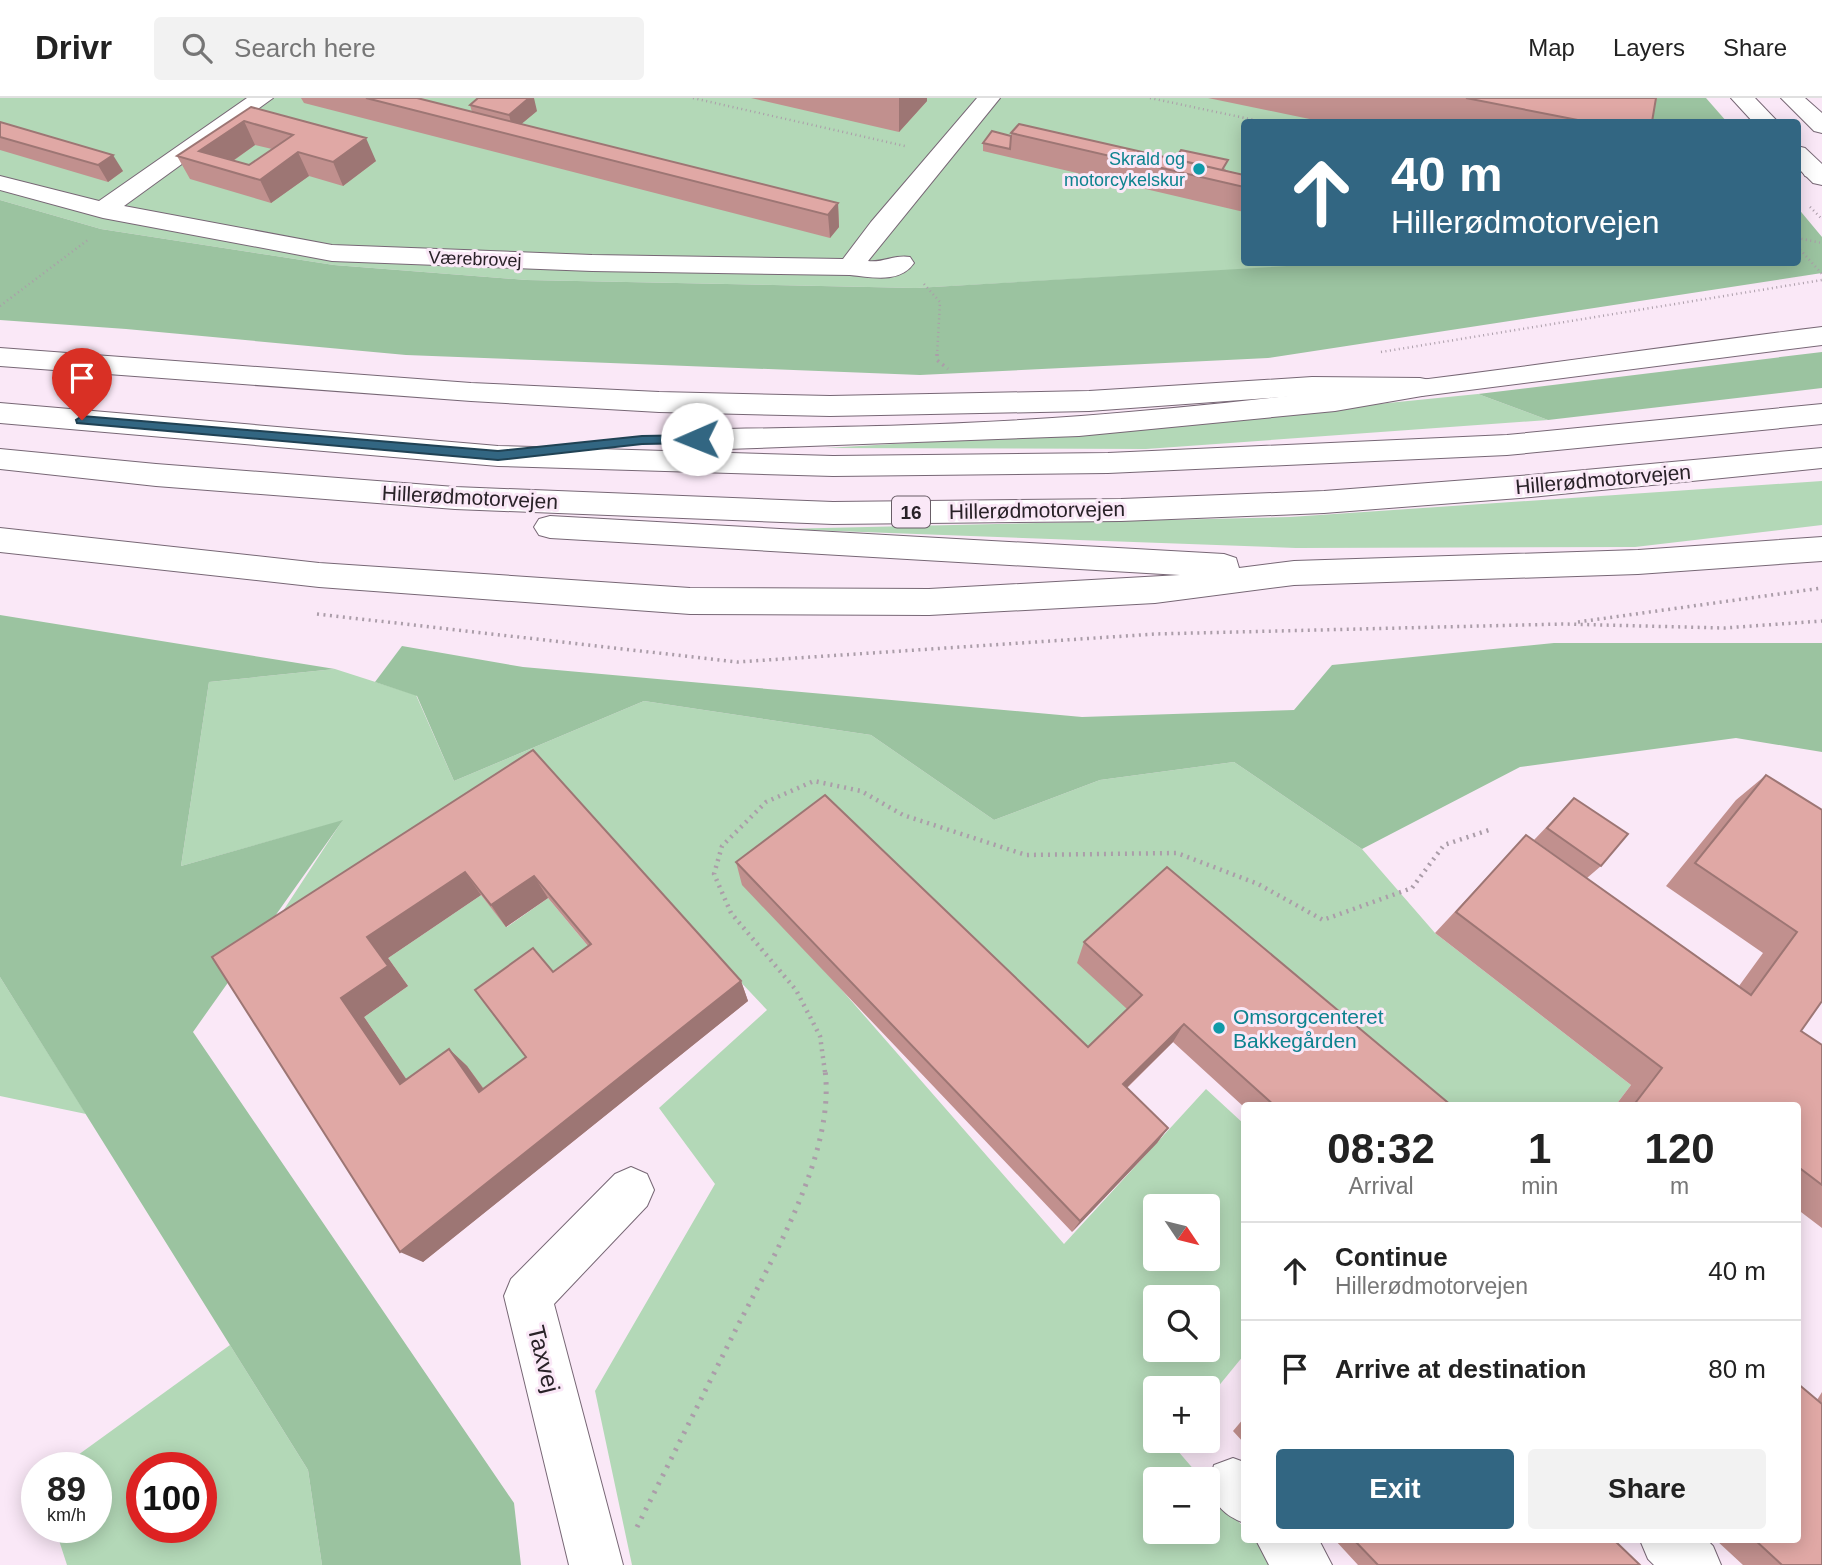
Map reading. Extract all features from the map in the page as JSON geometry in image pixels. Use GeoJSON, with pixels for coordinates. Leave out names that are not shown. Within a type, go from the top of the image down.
{"type":"FeatureCollection","features":[{"type":"Feature","properties":{"kind":"main road"},"geometry":{"type":"LineString","coordinates":[[113,212],[262,98]]}},
{"type":"Feature","properties":{"kind":"main road"},"geometry":{"type":"LineString","coordinates":[[850,267],[989,98]]}},
{"type":"Feature","properties":{"kind":"main road"},"geometry":{"type":"LineString","coordinates":[[1742,98],[1763,119]]}},
{"type":"Feature","properties":{"kind":"main road"},"geometry":{"type":"LineString","coordinates":[[1792,98],[1822,126]]}},
{"type":"Feature","properties":{"kind":"main road","name":"Værebrovej"},"geometry":{"type":"LineString","coordinates":[[0,184],[113,212],[332,253],[592,263],[850,267],[884,271],[901,263]]}},
{"type":"Feature","properties":{"kind":"main road"},"geometry":{"type":"LineString","coordinates":[[498,456],[642,440],[836,437],[1079,426],[1335,401],[1422,387],[1822,337]]}},
{"type":"Feature","properties":{"kind":"main road"},"geometry":{"type":"LineString","coordinates":[[0,341],[71,347],[120,368]]}},
{"type":"Feature","properties":{"kind":"main road"},"geometry":{"type":"LineString","coordinates":[[0,357],[471,392],[659,402],[830,406],[1089,401],[1312,386],[1422,387]]}},
{"type":"Feature","properties":{"kind":"main road","name":"Hillerødmotorvejen"},"geometry":{"type":"LineString","coordinates":[[0,413],[498,456],[833,466],[1108,463],[1507,445],[1822,415]]}},
{"type":"Feature","properties":{"kind":"main road","name":"Hillerødmotorvejen"},"geometry":{"type":"LineString","coordinates":[[0,459],[156,475],[455,498],[833,513],[1121,510],[1324,502],[1531,486],[1822,458]]}},
{"type":"Feature","properties":{"kind":"main road"},"geometry":{"type":"LineString","coordinates":[[0,459],[341,513],[770,542],[1156,560],[1294,573]]}},
{"type":"Feature","properties":{"kind":"main road"},"geometry":{"type":"LineString","coordinates":[[0,540],[318,575],[690,601],[929,601],[1155,592],[1294,573],[1638,562],[1822,550]]}},
{"type":"Feature","properties":{"kind":"main road","name":"Taxvej"},"geometry":{"type":"LineString","coordinates":[[596,1565],[528,1296],[631,1190]]}},
{"type":"Feature","properties":{"kind":"main road"},"geometry":{"type":"LineString","coordinates":[[1286,1543],[1305,1565]]}},
{"type":"Feature","properties":{"kind":"main road"},"geometry":{"type":"LineString","coordinates":[[1670,1543],[1694,1565]]}},
{"type":"Feature","properties":{"kind":"path"},"geometry":{"type":"LineString","coordinates":[[693,98],[940,155]]}},
{"type":"Feature","properties":{"kind":"path"},"geometry":{"type":"LineString","coordinates":[[1150,98],[1250,119]]}},
{"type":"Feature","properties":{"kind":"path"},"geometry":{"type":"LineString","coordinates":[[0,306],[113,212]]}},
{"type":"Feature","properties":{"kind":"path"},"geometry":{"type":"LineString","coordinates":[[1801,239],[1822,243]]}},
{"type":"Feature","properties":{"kind":"path"},"geometry":{"type":"LineString","coordinates":[[1801,250],[1822,274]]}},
{"type":"Feature","properties":{"kind":"path"},"geometry":{"type":"LineString","coordinates":[[1371,353],[1822,280]]}},
{"type":"Feature","properties":{"kind":"path"},"geometry":{"type":"LineString","coordinates":[[937,360],[940,302]]}},
{"type":"Feature","properties":{"kind":"path"},"geometry":{"type":"LineString","coordinates":[[1563,624],[1822,588]]}},
{"type":"Feature","properties":{"kind":"path"},"geometry":{"type":"LineString","coordinates":[[636,1528],[796,1210],[819,1141],[827,1088],[820,1035],[796,990],[731,913],[713,874],[722,846],[766,802],[814,781],[861,791],[903,815],[1026,855],[1177,853],[1258,884],[1323,920],[1412,888],[1444,845],[1492,829]]}},
{"type":"Feature","properties":{"kind":"green space"},"geometry":{"type":"Polygon","coordinates":[[[0,98],[1698,98],[1716,119],[1241,119],[1241,266],[1302,266],[916,288],[527,280],[334,265],[101,229],[0,200],[0,98]]]}},
{"type":"Feature","properties":{"kind":"green space"},"geometry":{"type":"Polygon","coordinates":[[[1589,98],[1706,98],[1724,119],[1628,119],[1589,98]]]}},
{"type":"Feature","properties":{"kind":"green space"},"geometry":{"type":"Polygon","coordinates":[[[0,200],[101,229],[334,265],[527,280],[916,288],[1287,266],[1801,266],[1801,212],[1822,237],[1822,273],[1268,358],[920,375],[406,355],[0,320],[0,200]]]}},
{"type":"Feature","properties":{"kind":"green space"},"geometry":{"type":"Polygon","coordinates":[[[1822,352],[1822,388],[1548,420],[1478,394],[1822,352]]]}},
{"type":"Feature","properties":{"kind":"green space"},"geometry":{"type":"Polygon","coordinates":[[[1478,394],[1548,420],[1146,449],[825,448],[1085,433],[1478,394]]]}},
{"type":"Feature","properties":{"kind":"green space"},"geometry":{"type":"Polygon","coordinates":[[[1822,481],[1822,525],[1635,547],[1296,548],[781,529],[1290,517],[1822,481]]]}},
{"type":"Feature","properties":{"kind":"green space"},"geometry":{"type":"Polygon","coordinates":[[[0,615],[335,669],[209,682],[181,866],[343,820],[193,1032],[514,1503],[521,1565],[322,1565],[308,1470],[0,977],[0,615]]]}},
{"type":"Feature","properties":{"kind":"green space"},"geometry":{"type":"Polygon","coordinates":[[[1554,643],[1822,643],[1822,752],[1736,738],[1520,767],[1362,849],[1234,762],[1100,780],[994,820],[871,735],[644,701],[454,781],[417,696],[375,682],[402,646],[523,667],[1082,717],[1294,710],[1332,665],[1554,643]]]}},
{"type":"Feature","properties":{"kind":"green space"},"geometry":{"type":"Polygon","coordinates":[[[335,669],[416,695],[454,781],[644,701],[871,735],[994,820],[1100,780],[1234,762],[1362,849],[1435,933],[1631,1085],[1618,1102],[1400,1102],[1133,1014],[1081,1064],[743,885],[834,981],[1064,1244],[1206,1089],[1241,1121],[1241,1359],[1220,1384],[1220,1376],[1143,1376],[1143,1453],[1180,1453],[1192,1467],[1143,1467],[1143,1544],[1220,1544],[1220,1499],[1241,1524],[1241,1543],[1258,1543],[1276,1565],[632,1565],[595,1391],[715,1184],[659,1108],[767,1010],[546,776],[239,978],[342,821],[181,866],[209,682],[335,669]]]}},
{"type":"Feature","properties":{"kind":"green space"},"geometry":{"type":"Polygon","coordinates":[[[481,895],[507,927],[548,898],[603,964],[541,1074],[497,1108],[421,1101],[364,1017],[408,986],[388,958],[481,895]]]}},
{"type":"Feature","properties":{"kind":"green space"},"geometry":{"type":"Polygon","coordinates":[[[0,977],[86,1114],[0,1096],[0,977]]]}},
{"type":"Feature","properties":{"kind":"green space"},"geometry":{"type":"Polygon","coordinates":[[[230,1345],[308,1470],[322,1565],[67,1565],[60,1543],[112,1543],[112,1452],[82,1452],[230,1345]]]}},
{"type":"Feature","properties":{"kind":"building"},"geometry":{"type":"Polygon","coordinates":[[[366,98],[417,98],[838,203],[828,215],[366,98]]]}},
{"type":"Feature","properties":{"kind":"building"},"geometry":{"type":"Polygon","coordinates":[[[478,98],[529,98],[509,115],[470,105],[478,98]]]}},
{"type":"Feature","properties":{"kind":"building"},"geometry":{"type":"Polygon","coordinates":[[[1466,98],[1656,98],[1652,119],[1573,119],[1466,98]]]}},
{"type":"Feature","properties":{"kind":"building"},"geometry":{"type":"Polygon","coordinates":[[[251,107],[366,138],[333,162],[298,152],[260,180],[177,156],[251,107]],[[244,121],[199,151],[249,165],[293,135],[244,121]]]}},
{"type":"Feature","properties":{"kind":"building"},"geometry":{"type":"Polygon","coordinates":[[[0,122],[113,155],[98,165],[0,137],[0,122]]]}},
{"type":"Feature","properties":{"kind":"building"},"geometry":{"type":"Polygon","coordinates":[[[1019,124],[1241,174],[1241,186],[1011,133],[1019,124]]]}},
{"type":"Feature","properties":{"kind":"building"},"geometry":{"type":"Polygon","coordinates":[[[992,131],[1011,136],[1010,149],[983,143],[992,131]]]}},
{"type":"Feature","properties":{"kind":"building"},"geometry":{"type":"Polygon","coordinates":[[[1181,150],[1228,160],[1222,170],[1175,159],[1181,150]]]}},
{"type":"Feature","properties":{"kind":"building"},"geometry":{"type":"Polygon","coordinates":[[[533,750],[741,981],[400,1252],[212,957],[533,750]],[[465,872],[367,937],[388,966],[341,998],[400,1084],[449,1049],[479,1092],[526,1057],[475,990],[533,948],[553,972],[591,944],[534,876],[491,905],[465,872]]]}},
{"type":"Feature","properties":{"kind":"building"},"geometry":{"type":"Polygon","coordinates":[[[1766,775],[1822,810],[1822,1001],[1801,1031],[1822,1045],[1822,1185],[1801,1169],[1801,1102],[1636,1102],[1662,1068],[1456,912],[1526,835],[1751,995],[1797,932],[1695,863],[1766,775]]]}},
{"type":"Feature","properties":{"kind":"building","name":"Omsorgcenteret Bakkegården"},"geometry":{"type":"Polygon","coordinates":[[[825,795],[1088,1047],[1142,995],[1084,942],[1167,867],[1447,1102],[1271,1102],[1184,1024],[1123,1084],[1168,1128],[1080,1221],[736,862],[825,795]]]}},
{"type":"Feature","properties":{"kind":"building"},"geometry":{"type":"Polygon","coordinates":[[[1574,798],[1628,834],[1601,866],[1547,828],[1574,798]]]}},
{"type":"Feature","properties":{"kind":"building"},"geometry":{"type":"Polygon","coordinates":[[[1801,1386],[1822,1404],[1822,1565],[1782,1565],[1758,1543],[1801,1543],[1801,1386]]]}},
{"type":"Feature","properties":{"kind":"building"},"geometry":{"type":"Polygon","coordinates":[[[1357,1543],[1617,1543],[1640,1565],[1378,1565],[1357,1543]]]}},
{"type":"Feature","properties":{"kind":"place","name":"Skrald og motorcykelskur"},"geometry":{"type":"Point","coordinates":[1199,169]}},
{"type":"Feature","properties":{"kind":"place","name":"Omsorgcenteret Bakkegården"},"geometry":{"type":"Point","coordinates":[1219,1028]}},
{"type":"Feature","properties":{"kind":"route"},"geometry":{"type":"LineString","coordinates":[[82,420],[498,456],[642,440],[697,439]]}}]}
